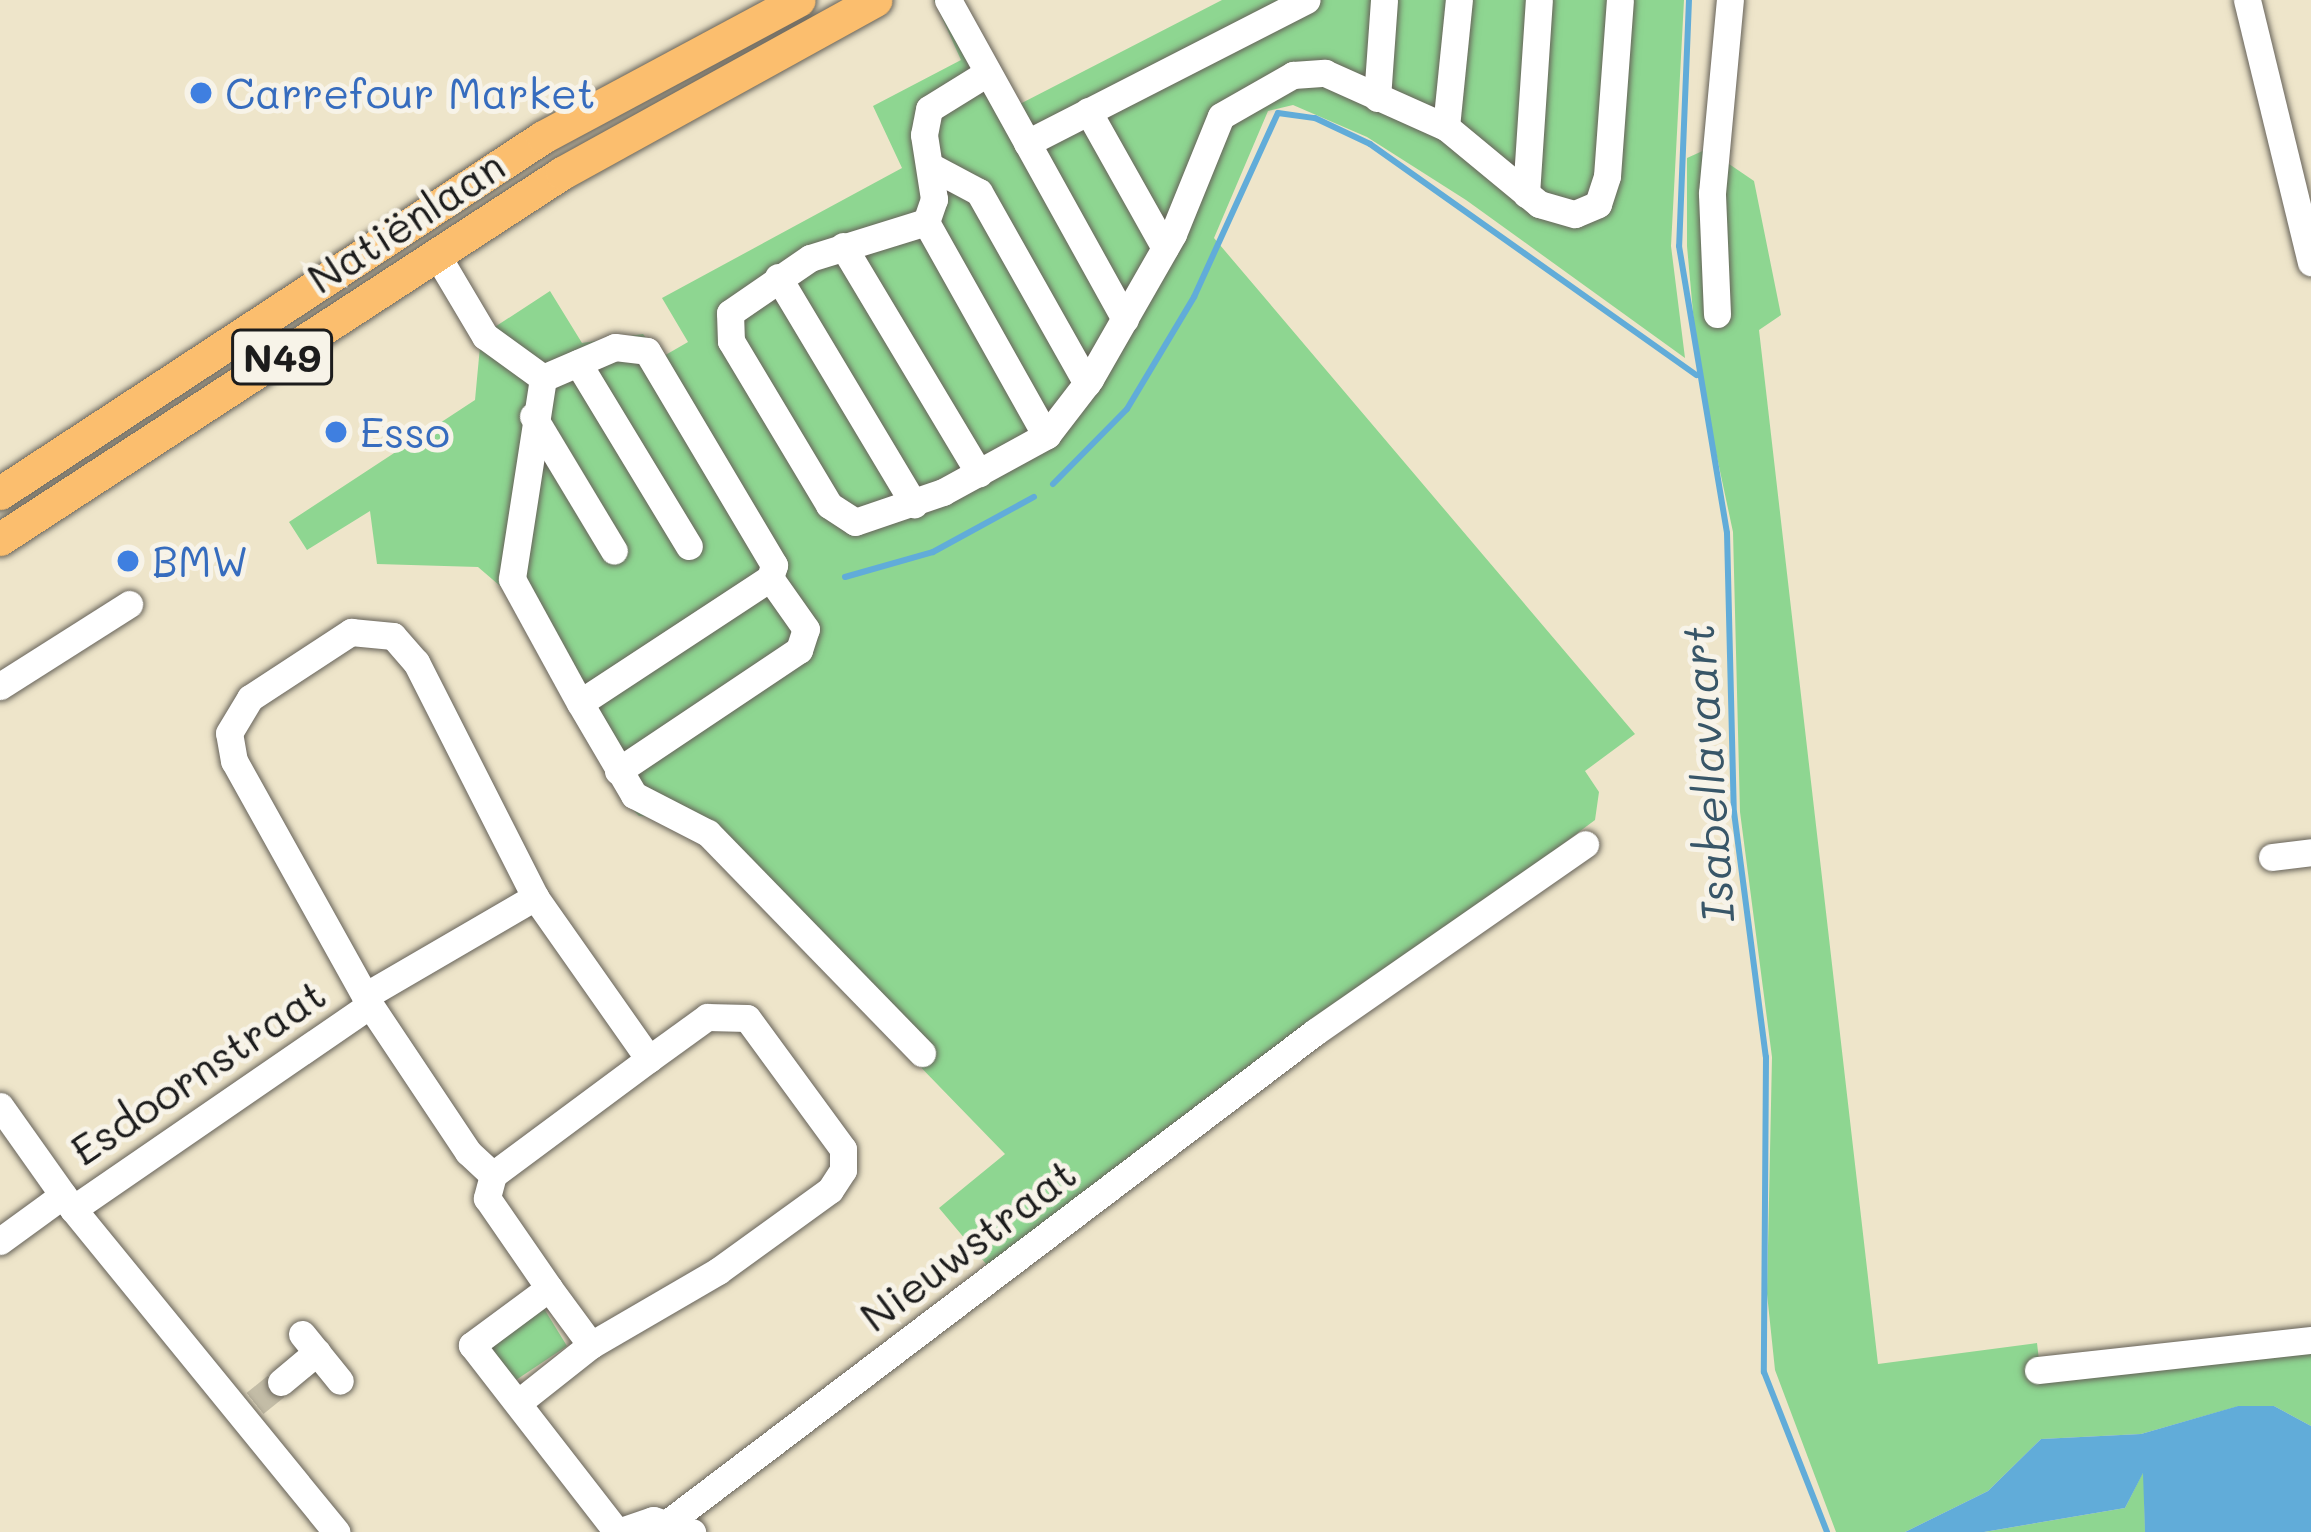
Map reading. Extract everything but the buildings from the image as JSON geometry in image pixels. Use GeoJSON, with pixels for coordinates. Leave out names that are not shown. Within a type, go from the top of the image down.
{"type":"FeatureCollection","features":[{"type":"Feature","properties":{"kind":"main road","name":"Natiënlaan"},"geometry":{"type":"LineString","coordinates":[[0,493],[543,137],[799,0]]}},
{"type":"Feature","properties":{"kind":"main road","name":"Natiënlaan"},"geometry":{"type":"LineString","coordinates":[[0,539],[562,173],[875,0]]}},
{"type":"Feature","properties":{"kind":"street"},"geometry":{"type":"LineString","coordinates":[[948,0],[1125,319]]}},
{"type":"Feature","properties":{"kind":"street"},"geometry":{"type":"LineString","coordinates":[[1027,143],[1306,0]]}},
{"type":"Feature","properties":{"kind":"street"},"geometry":{"type":"LineString","coordinates":[[1377,98],[1384,0]]}},
{"type":"Feature","properties":{"kind":"street"},"geometry":{"type":"LineString","coordinates":[[1446,127],[1459,0]]}},
{"type":"Feature","properties":{"kind":"street"},"geometry":{"type":"LineString","coordinates":[[1526,194],[1539,0]]}},
{"type":"Feature","properties":{"kind":"street"},"geometry":{"type":"LineString","coordinates":[[926,222],[843,246],[778,277],[730,313],[731,340],[755,382],[839,516],[855,522],[914,504],[1046,436],[1087,384],[1165,248],[1221,116],[1235,104],[1309,72],[1446,127],[1526,194],[1575,214],[1604,193],[1620,0]]}},
{"type":"Feature","properties":{"kind":"street"},"geometry":{"type":"LineString","coordinates":[[1717,314],[1712,193],[1730,0]]}},
{"type":"Feature","properties":{"kind":"street"},"geometry":{"type":"LineString","coordinates":[[2247,0],[2311,262]]}},
{"type":"Feature","properties":{"kind":"street"},"geometry":{"type":"LineString","coordinates":[[987,73],[929,109],[934,199],[926,222],[1046,436]]}},
{"type":"Feature","properties":{"kind":"street"},"geometry":{"type":"LineString","coordinates":[[1088,111],[1165,248]]}},
{"type":"Feature","properties":{"kind":"street"},"geometry":{"type":"LineString","coordinates":[[930,166],[979,193],[1087,384]]}},
{"type":"Feature","properties":{"kind":"street"},"geometry":{"type":"LineString","coordinates":[[843,246],[979,473]]}},
{"type":"Feature","properties":{"kind":"street"},"geometry":{"type":"LineString","coordinates":[[438,257],[485,336],[543,378]]}},
{"type":"Feature","properties":{"kind":"street"},"geometry":{"type":"LineString","coordinates":[[778,277],[914,504]]}},
{"type":"Feature","properties":{"kind":"street"},"geometry":{"type":"LineString","coordinates":[[543,378],[615,347],[647,351],[772,554],[770,578],[802,618],[799,650],[618,771]]}},
{"type":"Feature","properties":{"kind":"street"},"geometry":{"type":"LineString","coordinates":[[578,363],[689,546]]}},
{"type":"Feature","properties":{"kind":"street"},"geometry":{"type":"LineString","coordinates":[[543,378],[533,416],[512,579],[618,771],[647,805],[708,833],[922,1053]]}},
{"type":"Feature","properties":{"kind":"street"},"geometry":{"type":"LineString","coordinates":[[533,416],[614,550]]}},
{"type":"Feature","properties":{"kind":"street"},"geometry":{"type":"LineString","coordinates":[[580,703],[770,578]]}},
{"type":"Feature","properties":{"kind":"street"},"geometry":{"type":"LineString","coordinates":[[0,686],[129,604]]}},
{"type":"Feature","properties":{"kind":"street","name":"Esdoornstraat"},"geometry":{"type":"LineString","coordinates":[[494,1175],[468,1152],[367,1000],[230,743],[234,716],[250,698],[351,632],[393,636],[416,662],[535,897],[649,1059]]}},
{"type":"Feature","properties":{"kind":"street","name":"Nieuwstraat"},"geometry":{"type":"LineString","coordinates":[[618,1532],[681,1527],[1315,1032],[1586,844]]}},
{"type":"Feature","properties":{"kind":"street"},"geometry":{"type":"LineString","coordinates":[[2272,857],[2311,852]]}},
{"type":"Feature","properties":{"kind":"street","name":"Esdoornstraat"},"geometry":{"type":"LineString","coordinates":[[0,1241],[68,1202],[367,1000],[535,897]]}},
{"type":"Feature","properties":{"kind":"street"},"geometry":{"type":"LineString","coordinates":[[519,1402],[591,1345],[718,1271],[830,1190],[843,1170],[843,1149],[747,1018],[707,1017],[494,1175],[487,1198],[591,1345]]}},
{"type":"Feature","properties":{"kind":"street"},"geometry":{"type":"LineString","coordinates":[[0,1106],[68,1202],[248,1408],[336,1532]]}},
{"type":"Feature","properties":{"kind":"street"},"geometry":{"type":"LineString","coordinates":[[549,1288],[472,1345],[618,1532]]}},
{"type":"Feature","properties":{"kind":"street"},"geometry":{"type":"LineString","coordinates":[[2038,1370],[2311,1340]]}},
{"type":"Feature","properties":{"kind":"street"},"geometry":{"type":"LineString","coordinates":[[281,1382],[310,1343],[340,1381]]}},
{"type":"Feature","properties":{"kind":"green space"},"geometry":{"type":"Polygon","coordinates":[[[934,0],[958,0],[1016,106],[1222,0],[1684,0],[1671,246],[1685,358],[1466,200],[1367,137],[1293,105],[1268,111],[1214,238],[1635,734],[1585,771],[1599,792],[1595,820],[992,1271],[939,1208],[1005,1154],[706,846],[657,817],[639,816],[621,798],[506,591],[478,567],[377,564],[370,511],[307,550],[289,522],[475,400],[481,336],[550,291],[582,343],[643,334],[662,357],[688,342],[662,298],[902,168],[873,106],[961,60],[934,0]]]}},
{"type":"Feature","properties":{"kind":"green space"},"geometry":{"type":"Polygon","coordinates":[[[1707,149],[1754,181],[1781,315],[1759,330],[1878,1364],[2037,1343],[2039,1360],[2311,1332],[2311,1426],[2274,1406],[2239,1406],[2141,1434],[2041,1439],[1988,1491],[1905,1532],[1836,1532],[1775,1370],[1767,1294],[1772,1057],[1740,812],[1733,532],[1698,368],[1687,246],[1687,158],[1707,149]]]}},
{"type":"Feature","properties":{"kind":"green space"},"geometry":{"type":"Polygon","coordinates":[[[543,1307],[567,1346],[513,1382],[491,1358],[489,1343],[543,1307]]]}},
{"type":"Feature","properties":{"kind":"green space"},"geometry":{"type":"Polygon","coordinates":[[[2144,1470],[2145,1532],[1984,1532],[2125,1508],[2144,1470]]]}},
{"type":"Feature","properties":{"kind":"water"},"geometry":{"type":"Polygon","coordinates":[[[2238,1406],[2274,1406],[2311,1426],[2311,1532],[2145,1532],[2143,1473],[2125,1508],[1984,1532],[1905,1532],[1988,1491],[2041,1439],[2141,1434],[2238,1406]]]}},
{"type":"Feature","properties":{"kind":"waterway","name":"Isabellavaart"},"geometry":{"type":"LineString","coordinates":[[1689,0],[1679,246],[1727,533],[1734,812],[1766,1057],[1764,1372],[1827,1532]]}},
{"type":"Feature","properties":{"kind":"waterway"},"geometry":{"type":"LineString","coordinates":[[1053,484],[1127,409],[1194,297],[1278,113],[1315,118],[1370,144],[1696,375]]}},
{"type":"Feature","properties":{"kind":"waterway"},"geometry":{"type":"LineString","coordinates":[[845,577],[933,552],[1034,497]]}},
{"type":"Feature","properties":{"kind":"tunnel"},"geometry":{"type":"LineString","coordinates":[[255,1403],[281,1382]]}},
{"type":"Feature","properties":{"kind":"place","name":"Carrefour Market"},"geometry":{"type":"Point","coordinates":[201,93]}},
{"type":"Feature","properties":{"kind":"place","name":"Esso"},"geometry":{"type":"Point","coordinates":[336,432]}},
{"type":"Feature","properties":{"kind":"place","name":"BMW"},"geometry":{"type":"Point","coordinates":[128,561]}}]}
